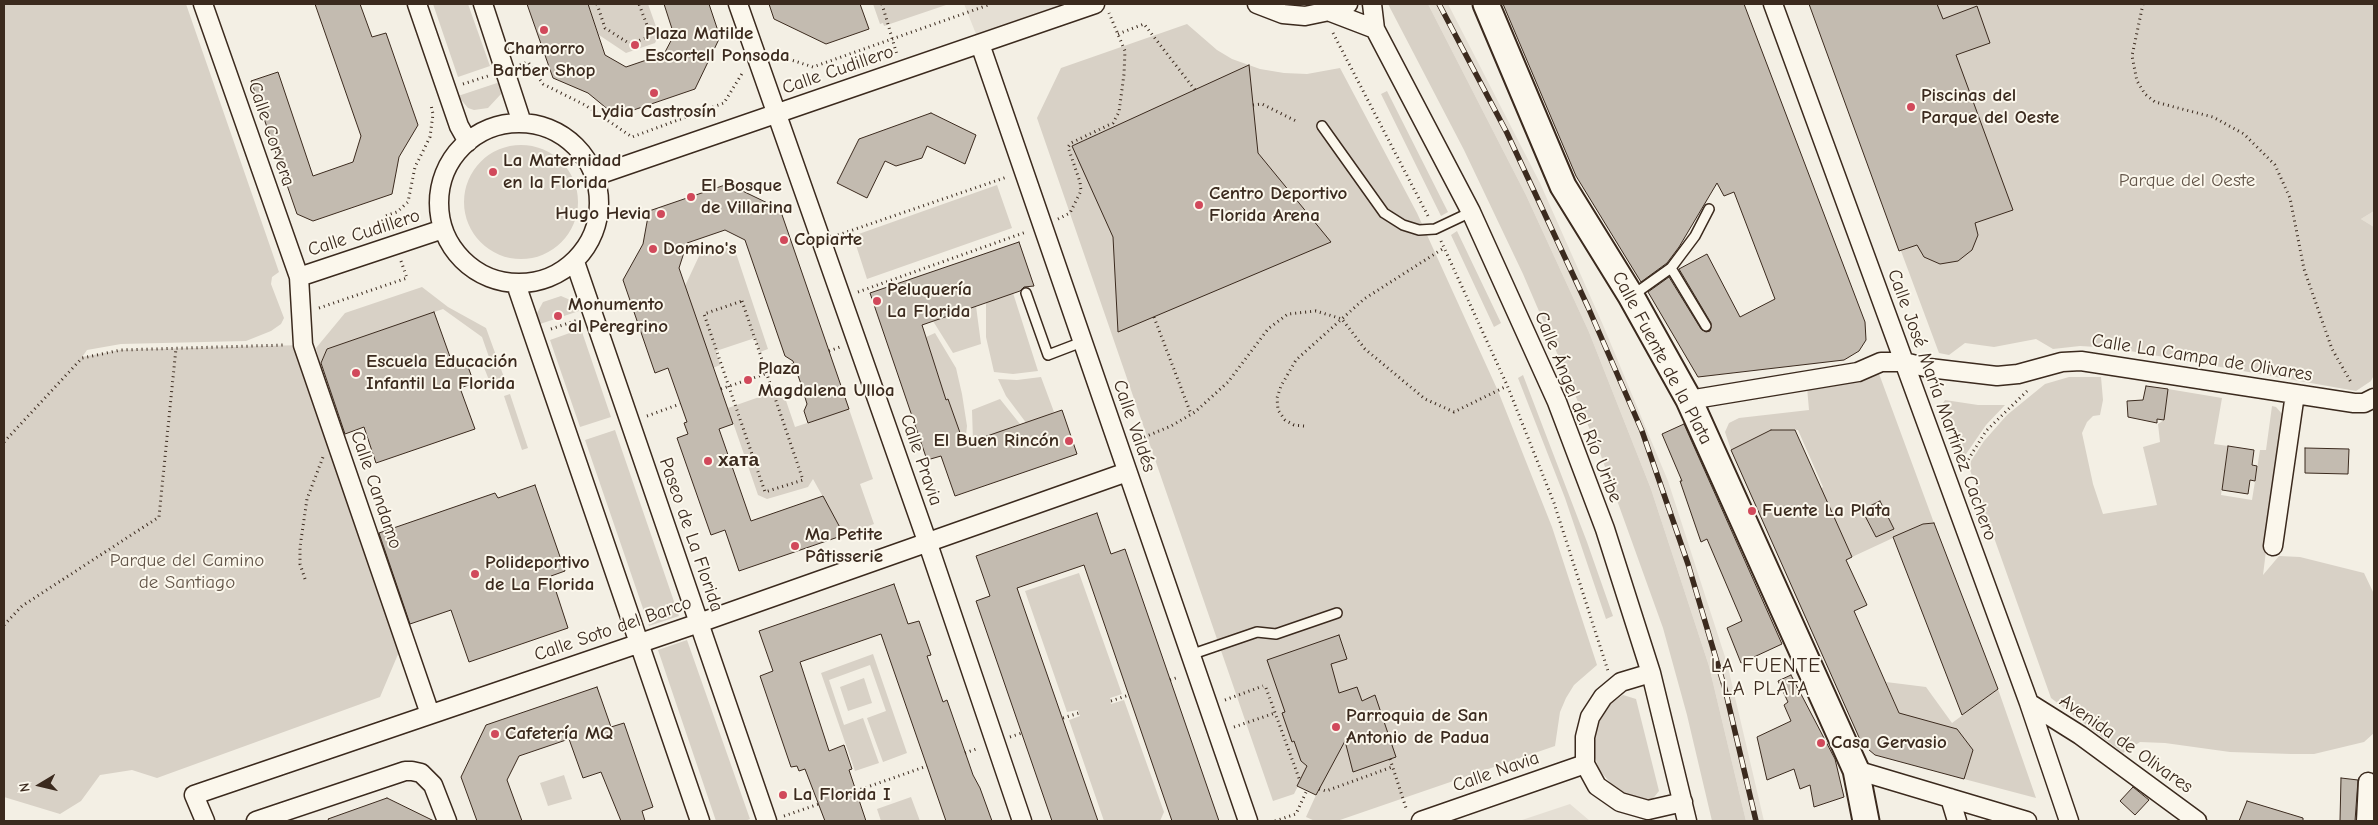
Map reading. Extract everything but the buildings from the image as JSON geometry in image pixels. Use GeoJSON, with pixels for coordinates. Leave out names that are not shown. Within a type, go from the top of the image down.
{"type":"FeatureCollection","features":[{"type":"Feature","properties":{"kind":"main road","name":"Calle Fuente de la Plata"},"geometry":{"type":"LineString","coordinates":[[1486,4],[1563,186],[1631,296],[1689,400],[1856,770],[1866,821]]}},
{"type":"Feature","properties":{"kind":"street","name":"Calle Corvera"},"geometry":{"type":"LineString","coordinates":[[203,4],[299,277]]}},
{"type":"Feature","properties":{"kind":"street"},"geometry":{"type":"LineString","coordinates":[[417,4],[446,89],[468,142]]}},
{"type":"Feature","properties":{"kind":"street"},"geometry":{"type":"LineString","coordinates":[[483,4],[522,123]]}},
{"type":"Feature","properties":{"kind":"street","name":"Calle Pravia"},"geometry":{"type":"LineString","coordinates":[[738,4],[927,541],[1022,821]]}},
{"type":"Feature","properties":{"kind":"street"},"geometry":{"type":"LineString","coordinates":[[1257,4],[1284,14],[1305,16],[1326,12],[1348,4]]}},
{"type":"Feature","properties":{"kind":"street","name":"Calle Ángel del Río Uribe"},"geometry":{"type":"LineString","coordinates":[[1372,4],[1376,29],[1471,212],[1557,402],[1605,529],[1650,673],[1687,821]]}},
{"type":"Feature","properties":{"kind":"street","name":"Calle José María Martínez Cachero"},"geometry":{"type":"LineString","coordinates":[[1773,4],[2029,703],[2069,821]]}},
{"type":"Feature","properties":{"kind":"street","name":"Calle Cudillero"},"geometry":{"type":"LineString","coordinates":[[595,176],[980,44],[1102,8]]}},
{"type":"Feature","properties":{"kind":"street"},"geometry":{"type":"LineString","coordinates":[[1326,12],[1376,29]]}},
{"type":"Feature","properties":{"kind":"street","name":"Calle Valdés"},"geometry":{"type":"LineString","coordinates":[[980,44],[1248,821]]}},
{"type":"Feature","properties":{"kind":"street"},"geometry":{"type":"LineString","coordinates":[[522,123],[546,127],[567,138],[584,155],[595,176],[600,207],[592,237],[574,262],[548,279],[516,284],[492,279],[471,268],[454,251],[443,229],[439,198],[448,167],[468,142],[493,127],[522,123]]}},
{"type":"Feature","properties":{"kind":"street","name":"Calle Cudillero"},"geometry":{"type":"LineString","coordinates":[[299,277],[443,229]]}},
{"type":"Feature","properties":{"kind":"street","name":"Paseo de La Florida"},"geometry":{"type":"LineString","coordinates":[[574,262],[699,623],[773,820]]}},
{"type":"Feature","properties":{"kind":"street","name":"Calle Candamo"},"geometry":{"type":"LineString","coordinates":[[299,277],[303,345],[430,714]]}},
{"type":"Feature","properties":{"kind":"street"},"geometry":{"type":"LineString","coordinates":[[516,284],[700,821]]}},
{"type":"Feature","properties":{"kind":"street","name":"Calle La Campa de Olivares"},"geometry":{"type":"LineString","coordinates":[[1689,400],[1858,372],[1881,362],[1904,362],[1978,375],[2018,374],[2062,362],[2098,362],[2354,403],[2369,400]]}},
{"type":"Feature","properties":{"kind":"street"},"geometry":{"type":"LineString","coordinates":[[2273,546],[2295,394]]}},
{"type":"Feature","properties":{"kind":"street","name":"Calle Soto del Barco"},"geometry":{"type":"LineString","coordinates":[[204,821],[194,795],[638,642],[699,623],[1127,472]]}},
{"type":"Feature","properties":{"kind":"street"},"geometry":{"type":"LineString","coordinates":[[1650,673],[1621,682],[1603,697],[1590,717],[1585,737],[1585,764],[1598,786],[1620,802],[1648,810],[1683,802]]}},
{"type":"Feature","properties":{"kind":"street","name":"Avenida de Olivares"},"geometry":{"type":"LineString","coordinates":[[2029,703],[2080,735],[2197,821]]}},
{"type":"Feature","properties":{"kind":"street","name":"Calle Navia"},"geometry":{"type":"LineString","coordinates":[[1414,817],[1585,764]]}},
{"type":"Feature","properties":{"kind":"street"},"geometry":{"type":"LineString","coordinates":[[1856,770],[2027,821]]}},
{"type":"Feature","properties":{"kind":"street"},"geometry":{"type":"LineString","coordinates":[[256,821],[389,776],[412,771],[420,773],[433,785],[447,821]]}},
{"type":"Feature","properties":{"kind":"street"},"geometry":{"type":"LineString","coordinates":[[2366,821],[2368,782]]}},
{"type":"Feature","properties":{"kind":"street"},"geometry":{"type":"LineString","coordinates":[[1950,798],[1957,821]]}},
{"type":"Feature","properties":{"kind":"lane"},"geometry":{"type":"LineString","coordinates":[[1322,126],[1384,212],[1403,225],[1419,230],[1435,229],[1471,212]]}},
{"type":"Feature","properties":{"kind":"lane"},"geometry":{"type":"LineString","coordinates":[[1631,296],[1671,268],[1695,236],[1709,209]]}},
{"type":"Feature","properties":{"kind":"lane"},"geometry":{"type":"LineString","coordinates":[[1671,268],[1706,326]]}},
{"type":"Feature","properties":{"kind":"lane"},"geometry":{"type":"LineString","coordinates":[[1026,293],[1048,354],[1082,342]]}},
{"type":"Feature","properties":{"kind":"lane"},"geometry":{"type":"LineString","coordinates":[[1190,655],[1257,632],[1276,634],[1337,613]]}},
{"type":"Feature","properties":{"kind":"path"},"geometry":{"type":"LineString","coordinates":[[597,4],[605,28],[630,44],[650,36],[639,4]]}},
{"type":"Feature","properties":{"kind":"path"},"geometry":{"type":"LineString","coordinates":[[882,4],[902,70]]}},
{"type":"Feature","properties":{"kind":"path"},"geometry":{"type":"LineString","coordinates":[[391,234],[385,216],[397,212],[408,202],[415,167],[430,137],[433,114],[428,96],[446,89],[528,62],[543,84],[585,105],[632,137],[724,104],[741,73],[759,64],[782,58],[813,67],[991,4]]}},
{"type":"Feature","properties":{"kind":"path"},"geometry":{"type":"LineString","coordinates":[[2143,4],[2132,56],[2137,81],[2145,94],[2156,102],[2213,117],[2244,134],[2275,165],[2290,198],[2304,269],[2332,349],[2369,400]]}},
{"type":"Feature","properties":{"kind":"path"},"geometry":{"type":"LineString","coordinates":[[841,298],[1042,226],[1070,213],[1080,191],[1078,176],[1068,147],[1071,143],[1102,131],[1113,123],[1119,112],[1125,51],[1118,34],[1102,8]]}},
{"type":"Feature","properties":{"kind":"path"},"geometry":{"type":"LineString","coordinates":[[1326,12],[1435,229],[1508,386],[1554,503],[1614,688]]}},
{"type":"Feature","properties":{"kind":"path"},"geometry":{"type":"LineString","coordinates":[[1118,34],[1144,24],[1195,90]]}},
{"type":"Feature","properties":{"kind":"path"},"geometry":{"type":"LineString","coordinates":[[1253,105],[1262,104],[1298,122]]}},
{"type":"Feature","properties":{"kind":"path"},"geometry":{"type":"LineString","coordinates":[[821,241],[1024,171]]}},
{"type":"Feature","properties":{"kind":"path"},"geometry":{"type":"LineString","coordinates":[[1078,176],[1084,173]]}},
{"type":"Feature","properties":{"kind":"path"},"geometry":{"type":"LineString","coordinates":[[1304,426],[1294,425],[1285,420],[1278,410],[1277,398],[1281,386],[1296,360],[1364,299],[1444,248]]}},
{"type":"Feature","properties":{"kind":"path"},"geometry":{"type":"LineString","coordinates":[[301,313],[407,278],[398,252]]}},
{"type":"Feature","properties":{"kind":"path"},"geometry":{"type":"LineString","coordinates":[[742,301],[766,374],[803,480],[765,492],[704,314],[742,301]]}},
{"type":"Feature","properties":{"kind":"path"},"geometry":{"type":"LineString","coordinates":[[1119,447],[1171,426],[1191,414],[1228,382],[1268,329],[1288,314],[1316,311],[1342,319],[1365,348],[1425,399],[1454,412],[1508,386]]}},
{"type":"Feature","properties":{"kind":"path"},"geometry":{"type":"LineString","coordinates":[[534,336],[592,314]]}},
{"type":"Feature","properties":{"kind":"path"},"geometry":{"type":"LineString","coordinates":[[1154,317],[1191,414]]}},
{"type":"Feature","properties":{"kind":"path"},"geometry":{"type":"LineString","coordinates":[[4,442],[82,358],[121,350],[303,345]]}},
{"type":"Feature","properties":{"kind":"path"},"geometry":{"type":"LineString","coordinates":[[4,625],[22,606],[159,517],[176,348]]}},
{"type":"Feature","properties":{"kind":"path"},"geometry":{"type":"LineString","coordinates":[[721,389],[794,364]]}},
{"type":"Feature","properties":{"kind":"path"},"geometry":{"type":"LineString","coordinates":[[1946,476],[1962,470],[1986,431],[2035,383],[2036,369]]}},
{"type":"Feature","properties":{"kind":"path"},"geometry":{"type":"LineString","coordinates":[[630,422],[680,404]]}},
{"type":"Feature","properties":{"kind":"path"},"geometry":{"type":"LineString","coordinates":[[305,580],[300,564],[300,547],[306,498],[333,432]]}},
{"type":"Feature","properties":{"kind":"path"},"geometry":{"type":"LineString","coordinates":[[1208,706],[1265,687],[1300,781]]}},
{"type":"Feature","properties":{"kind":"path"},"geometry":{"type":"LineString","coordinates":[[1111,701],[1129,695]]}},
{"type":"Feature","properties":{"kind":"path"},"geometry":{"type":"LineString","coordinates":[[1064,718],[1079,713]]}},
{"type":"Feature","properties":{"kind":"path"},"geometry":{"type":"LineString","coordinates":[[1217,733],[1275,713]]}},
{"type":"Feature","properties":{"kind":"path"},"geometry":{"type":"LineString","coordinates":[[1390,759],[1414,817]]}},
{"type":"Feature","properties":{"kind":"path"},"geometry":{"type":"LineString","coordinates":[[856,791],[927,766]]}},
{"type":"Feature","properties":{"kind":"path"},"geometry":{"type":"LineString","coordinates":[[1319,789],[1326,790],[1392,767]]}},
{"type":"Feature","properties":{"kind":"path"},"geometry":{"type":"LineString","coordinates":[[1275,821],[1296,814],[1306,790]]}},
{"type":"Feature","properties":{"kind":"path"},"geometry":{"type":"LineString","coordinates":[[773,820],[819,804]]}},
{"type":"Feature","properties":{"kind":"shaded area"},"geometry":{"type":"Polygon","coordinates":[[[964,4],[1095,4],[980,44],[964,4]]]}},
{"type":"Feature","properties":{"kind":"shaded area"},"geometry":{"type":"Polygon","coordinates":[[[1428,4],[1448,4],[1540,183],[1603,325],[1668,481],[1727,663],[1764,821],[1746,821],[1709,666],[1651,489],[1589,332],[1526,195],[1428,4]]]}},
{"type":"Feature","properties":{"kind":"shaded area"},"geometry":{"type":"Polygon","coordinates":[[[2374,211],[2374,227],[2361,219],[2374,211]]]}},
{"type":"Feature","properties":{"kind":"shaded area"},"geometry":{"type":"Polygon","coordinates":[[[1570,804],[1590,821],[1519,821],[1570,804]]]}},
{"type":"Feature","properties":{"kind":"green space","name":"Parque del Camino de Santiago"},"geometry":{"type":"Polygon","coordinates":[[[4,4],[186,4],[279,272],[272,277],[271,284],[284,318],[281,324],[271,331],[246,341],[121,344],[87,350],[82,357],[121,350],[303,345],[404,640],[380,697],[157,778],[132,770],[100,775],[81,801],[60,814],[4,797],[4,4]]]}},
{"type":"Feature","properties":{"kind":"green space"},"geometry":{"type":"Polygon","coordinates":[[[433,4],[468,4],[490,66],[458,77],[433,4]]]}},
{"type":"Feature","properties":{"kind":"green space","name":"Plaza Matilde Escortell Ponsoda"},"geometry":{"type":"Polygon","coordinates":[[[588,4],[648,4],[659,35],[655,43],[626,53],[599,35],[588,4]]]}},
{"type":"Feature","properties":{"kind":"green space"},"geometry":{"type":"Polygon","coordinates":[[[873,4],[949,4],[884,26],[883,23],[880,24],[873,4]]]}},
{"type":"Feature","properties":{"kind":"green space"},"geometry":{"type":"Polygon","coordinates":[[[1388,4],[1428,4],[1526,195],[1589,332],[1651,489],[1709,666],[1746,821],[1712,821],[1687,715],[1663,628],[1600,453],[1523,274],[1464,150],[1388,4]]]}},
{"type":"Feature","properties":{"kind":"green space","name":"Parque del Oeste"},"geometry":{"type":"Polygon","coordinates":[[[1809,4],[2374,4],[2374,211],[2361,219],[2374,227],[2374,375],[2371,381],[2356,391],[2113,348],[2080,346],[2053,349],[2036,339],[1994,347],[1965,343],[1949,355],[1939,353],[1809,4]]]}},
{"type":"Feature","properties":{"kind":"green space"},"geometry":{"type":"Polygon","coordinates":[[[1187,24],[1217,50],[1232,59],[1260,69],[1307,74],[1340,68],[1417,213],[1498,391],[1552,527],[1597,665],[1574,685],[1566,698],[1560,712],[1555,746],[1337,821],[1315,821],[1306,817],[1316,795],[1298,786],[1294,794],[1273,801],[1037,118],[1061,68],[1187,24]]]}},
{"type":"Feature","properties":{"kind":"green space"},"geometry":{"type":"Polygon","coordinates":[[[500,82],[501,94],[488,108],[474,110],[468,108],[458,96],[500,82]]]}},
{"type":"Feature","properties":{"kind":"green space"},"geometry":{"type":"Polygon","coordinates":[[[1387,91],[1448,212],[1441,216],[1381,94],[1387,91]]]}},
{"type":"Feature","properties":{"kind":"green space"},"geometry":{"type":"Polygon","coordinates":[[[521,145],[543,149],[553,154],[569,170],[574,180],[578,202],[574,224],[569,234],[553,250],[543,255],[521,259],[499,255],[489,250],[473,234],[468,224],[464,202],[468,180],[473,170],[489,154],[499,149],[521,145]]]}},
{"type":"Feature","properties":{"kind":"green space"},"geometry":{"type":"Polygon","coordinates":[[[997,185],[1012,228],[867,279],[853,236],[997,185]]]}},
{"type":"Feature","properties":{"kind":"green space"},"geometry":{"type":"Polygon","coordinates":[[[1457,231],[1501,323],[1494,327],[1451,235],[1457,231]]]}},
{"type":"Feature","properties":{"kind":"green space"},"geometry":{"type":"Polygon","coordinates":[[[733,244],[768,349],[760,352],[755,338],[716,351],[720,365],[713,368],[685,286],[700,254],[733,244]]]}},
{"type":"Feature","properties":{"kind":"green space"},"geometry":{"type":"Polygon","coordinates":[[[422,287],[448,307],[486,328],[505,380],[494,383],[489,380],[481,360],[489,357],[482,337],[443,309],[327,349],[320,364],[316,348],[345,313],[422,287]]]}},
{"type":"Feature","properties":{"kind":"green space"},"geometry":{"type":"Polygon","coordinates":[[[1013,293],[1038,371],[1013,374],[994,372],[986,337],[986,300],[1013,293]]]}},
{"type":"Feature","properties":{"kind":"green space"},"geometry":{"type":"Polygon","coordinates":[[[561,296],[575,302],[579,311],[537,325],[536,315],[543,302],[561,296]]]}},
{"type":"Feature","properties":{"kind":"green space"},"geometry":{"type":"Polygon","coordinates":[[[976,306],[981,344],[953,353],[933,321],[976,306]]]}},
{"type":"Feature","properties":{"kind":"green space"},"geometry":{"type":"Polygon","coordinates":[[[581,329],[611,417],[580,427],[550,340],[581,329]]]}},
{"type":"Feature","properties":{"kind":"green space"},"geometry":{"type":"Polygon","coordinates":[[[935,333],[956,368],[967,426],[965,445],[962,446],[959,431],[948,399],[946,400],[926,337],[935,333]]]}},
{"type":"Feature","properties":{"kind":"green space"},"geometry":{"type":"Polygon","coordinates":[[[1878,371],[1934,523],[1923,524],[1852,557],[1820,489],[1823,487],[1798,430],[1771,430],[1731,450],[1725,432],[1729,423],[1739,418],[1809,410],[1807,387],[1878,371]],[[1880,501],[1862,510],[1876,537],[1894,529],[1880,501]]]}},
{"type":"Feature","properties":{"kind":"green space"},"geometry":{"type":"Polygon","coordinates":[[[1523,375],[1587,542],[1613,616],[1606,619],[1565,498],[1518,378],[1523,375]]]}},
{"type":"Feature","properties":{"kind":"green space"},"geometry":{"type":"Polygon","coordinates":[[[1041,377],[1054,412],[1027,424],[1006,396],[998,379],[1017,380],[1041,377]]]}},
{"type":"Feature","properties":{"kind":"green space"},"geometry":{"type":"Polygon","coordinates":[[[2069,377],[2101,377],[2103,400],[2100,415],[2093,416],[2087,422],[2082,433],[2093,484],[2103,514],[2157,505],[2143,447],[2160,442],[2158,424],[2164,420],[2168,389],[2222,398],[2214,444],[2228,446],[2221,495],[2252,500],[2260,450],[2266,450],[2272,406],[2276,407],[2283,415],[2263,575],[2279,556],[2300,557],[2364,573],[2374,594],[2374,733],[2364,742],[2314,754],[2291,754],[2230,752],[2165,743],[2140,742],[2123,753],[2051,698],[1970,470],[1971,461],[1984,441],[2007,415],[2045,384],[2069,377]]]}},
{"type":"Feature","properties":{"kind":"green space"},"geometry":{"type":"Polygon","coordinates":[[[782,389],[795,427],[849,409],[873,479],[860,484],[874,524],[844,535],[813,479],[808,487],[767,499],[758,495],[728,408],[782,389]]]}},
{"type":"Feature","properties":{"kind":"green space"},"geometry":{"type":"Polygon","coordinates":[[[510,394],[528,448],[522,450],[504,396],[510,394]]]}},
{"type":"Feature","properties":{"kind":"green space"},"geometry":{"type":"Polygon","coordinates":[[[1000,399],[1020,424],[1005,430],[1005,432],[973,441],[972,410],[1000,399]]]}},
{"type":"Feature","properties":{"kind":"green space"},"geometry":{"type":"Polygon","coordinates":[[[1945,400],[1978,405],[2005,405],[1986,425],[1964,457],[1962,457],[1943,403],[1945,400]]]}},
{"type":"Feature","properties":{"kind":"green space"},"geometry":{"type":"Polygon","coordinates":[[[615,430],[679,616],[649,626],[585,440],[615,430]]]}},
{"type":"Feature","properties":{"kind":"green space"},"geometry":{"type":"Polygon","coordinates":[[[1079,573],[1122,694],[1110,698],[1111,704],[1124,700],[1164,812],[1160,821],[1104,821],[1069,720],[1080,716],[1078,710],[1067,712],[1025,591],[1079,573]]]}},
{"type":"Feature","properties":{"kind":"green space"},"geometry":{"type":"Polygon","coordinates":[[[687,640],[750,819],[745,821],[716,821],[658,650],[687,640]]]}},
{"type":"Feature","properties":{"kind":"green space"},"geometry":{"type":"Polygon","coordinates":[[[873,654],[907,753],[883,762],[867,718],[886,711],[870,665],[829,680],[844,725],[863,718],[879,763],[855,771],[821,673],[873,654]]]}},
{"type":"Feature","properties":{"kind":"green space"},"geometry":{"type":"Polygon","coordinates":[[[864,678],[872,703],[848,711],[840,687],[864,678]]]}},
{"type":"Feature","properties":{"kind":"green space"},"geometry":{"type":"Polygon","coordinates":[[[1886,682],[1926,687],[1952,723],[1998,689],[2036,798],[1964,779],[1973,750],[1899,713],[1886,682]]]}},
{"type":"Feature","properties":{"kind":"green space"},"geometry":{"type":"Polygon","coordinates":[[[1623,695],[1636,699],[1659,791],[1651,801],[1628,796],[1615,788],[1600,771],[1595,758],[1593,741],[1597,726],[1610,704],[1623,695]]]}},
{"type":"Feature","properties":{"kind":"green space"},"geometry":{"type":"Polygon","coordinates":[[[564,775],[572,799],[548,806],[540,783],[564,775]]]}},
{"type":"Feature","properties":{"kind":"green space"},"geometry":{"type":"Polygon","coordinates":[[[911,797],[920,821],[881,821],[877,809],[911,797]]]}},
{"type":"Feature","properties":{"kind":"railway"},"geometry":{"type":"LineString","coordinates":[[1439,4],[1507,133],[1588,307],[1642,431],[1688,564],[1725,689],[1756,821]]}},
{"type":"Feature","properties":{"kind":"place","name":"Chamorro Barber Shop"},"geometry":{"type":"Point","coordinates":[544,30]}},
{"type":"Feature","properties":{"kind":"place","name":"Plaza Matilde Escortell Ponsoda"},"geometry":{"type":"Point","coordinates":[635,45]}},
{"type":"Feature","properties":{"kind":"place","name":"Lydia Castrosín"},"geometry":{"type":"Point","coordinates":[654,93]}},
{"type":"Feature","properties":{"kind":"place","name":"Piscinas del Parque del Oeste"},"geometry":{"type":"Point","coordinates":[1911,107]}},
{"type":"Feature","properties":{"kind":"place","name":"La Maternidad en la Florida"},"geometry":{"type":"Point","coordinates":[493,172]}},
{"type":"Feature","properties":{"kind":"place","name":"El Bosque de Villarina"},"geometry":{"type":"Point","coordinates":[691,197]}},
{"type":"Feature","properties":{"kind":"place","name":"Centro Deportivo Florida Arena"},"geometry":{"type":"Point","coordinates":[1199,205]}},
{"type":"Feature","properties":{"kind":"place","name":"Hugo Hevia"},"geometry":{"type":"Point","coordinates":[661,214]}},
{"type":"Feature","properties":{"kind":"place","name":"Copiarte"},"geometry":{"type":"Point","coordinates":[784,240]}},
{"type":"Feature","properties":{"kind":"place","name":"Domino's"},"geometry":{"type":"Point","coordinates":[653,249]}},
{"type":"Feature","properties":{"kind":"place","name":"Peluquería La Florida"},"geometry":{"type":"Point","coordinates":[877,301]}},
{"type":"Feature","properties":{"kind":"place","name":"Monumento al Peregrino"},"geometry":{"type":"Point","coordinates":[558,316]}},
{"type":"Feature","properties":{"kind":"place","name":"Escuela Educación Infantil La Florida"},"geometry":{"type":"Point","coordinates":[356,373]}},
{"type":"Feature","properties":{"kind":"place","name":"Plaza Magdalena Ulloa"},"geometry":{"type":"Point","coordinates":[748,380]}},
{"type":"Feature","properties":{"kind":"place","name":"El Buen Rincón"},"geometry":{"type":"Point","coordinates":[1069,441]}},
{"type":"Feature","properties":{"kind":"place","name":"хата"},"geometry":{"type":"Point","coordinates":[708,461]}},
{"type":"Feature","properties":{"kind":"place","name":"Fuente La Plata"},"geometry":{"type":"Point","coordinates":[1752,511]}},
{"type":"Feature","properties":{"kind":"place","name":"Ma Petite Pâtisserie"},"geometry":{"type":"Point","coordinates":[795,546]}},
{"type":"Feature","properties":{"kind":"place","name":"Polideportivo de La Florida"},"geometry":{"type":"Point","coordinates":[475,574]}},
{"type":"Feature","properties":{"kind":"place","name":"Parroquia de San Antonio de Padua"},"geometry":{"type":"Point","coordinates":[1336,727]}},
{"type":"Feature","properties":{"kind":"place","name":"Cafetería MQ"},"geometry":{"type":"Point","coordinates":[495,734]}},
{"type":"Feature","properties":{"kind":"place","name":"Casa Gervasio"},"geometry":{"type":"Point","coordinates":[1821,743]}},
{"type":"Feature","properties":{"kind":"place","name":"La Florida I"},"geometry":{"type":"Point","coordinates":[783,795]}},
{"type":"Feature","properties":{"kind":"district","name":"LA FUENTE LA PLATA"},"geometry":{"type":"Point","coordinates":[1766,678]}}]}
